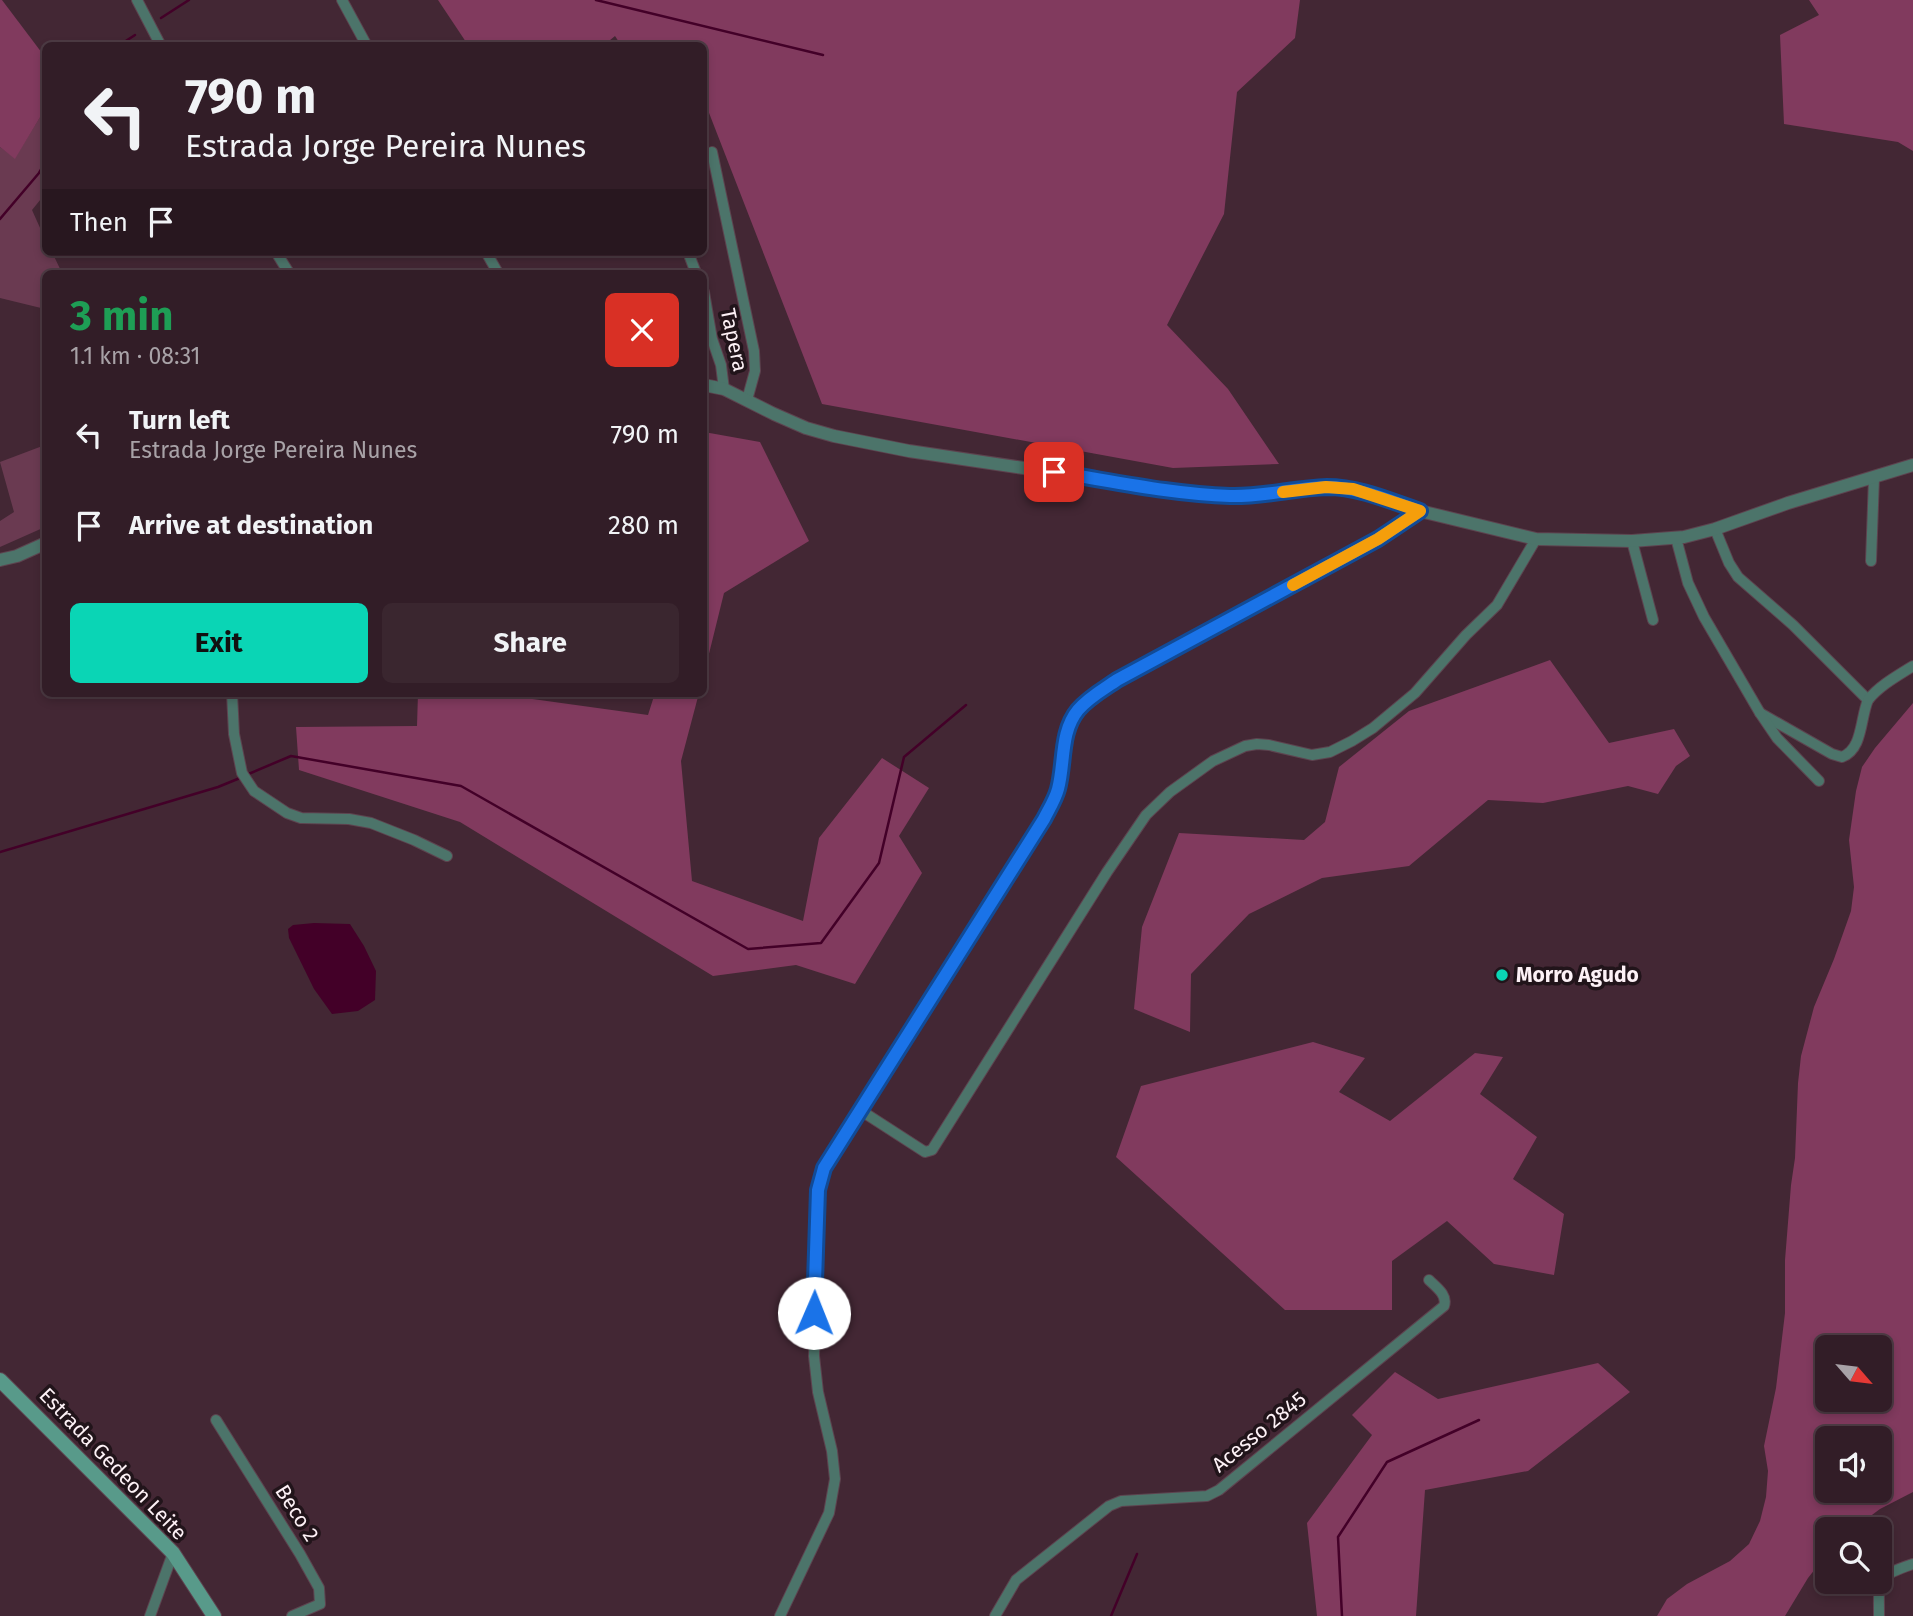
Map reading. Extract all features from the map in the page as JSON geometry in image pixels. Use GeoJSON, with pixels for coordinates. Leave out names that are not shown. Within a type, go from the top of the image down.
{"type":"FeatureCollection","features":[{"type":"Feature","properties":{"kind":"main road","name":"Estrada Gedeon Leite"},"geometry":{"type":"LineString","coordinates":[[0,1380],[173,1553],[214,1616]]}},
{"type":"Feature","properties":{"kind":"street"},"geometry":{"type":"LineString","coordinates":[[136,0],[159,42]]}},
{"type":"Feature","properties":{"kind":"street"},"geometry":{"type":"LineString","coordinates":[[342,0],[365,42]]}},
{"type":"Feature","properties":{"kind":"street"},"geometry":{"type":"LineString","coordinates":[[712,152],[754,351],[755,371],[747,400]]}},
{"type":"Feature","properties":{"kind":"street","name":"Tapera"},"geometry":{"type":"LineString","coordinates":[[707,308],[724,389]]}},
{"type":"Feature","properties":{"kind":"street"},"geometry":{"type":"LineString","coordinates":[[707,386],[724,389],[806,428],[909,451],[1230,496],[1326,487],[1353,489],[1420,511],[1536,539],[1632,541],[1676,538],[1715,529],[1788,503],[1913,465]]}},
{"type":"Feature","properties":{"kind":"street"},"geometry":{"type":"LineString","coordinates":[[1871,561],[1874,478]]}},
{"type":"Feature","properties":{"kind":"street"},"geometry":{"type":"LineString","coordinates":[[780,1616],[829,1513],[835,1479],[814,1356],[818,1190],[824,1168],[1049,810],[1058,789],[1070,723],[1091,697],[1117,680],[1378,539],[1420,511]]}},
{"type":"Feature","properties":{"kind":"street"},"geometry":{"type":"LineString","coordinates":[[1715,529],[1738,577],[1793,625],[1868,701]]}},
{"type":"Feature","properties":{"kind":"street"},"geometry":{"type":"LineString","coordinates":[[1676,538],[1688,583],[1704,618],[1777,738],[1819,781]]}},
{"type":"Feature","properties":{"kind":"street"},"geometry":{"type":"LineString","coordinates":[[860,1110],[925,1152],[932,1150],[1146,814],[1170,792],[1213,761],[1245,746],[1269,745],[1312,755],[1330,752],[1373,728],[1415,693],[1466,635],[1497,605],[1536,539]]}},
{"type":"Feature","properties":{"kind":"street"},"geometry":{"type":"LineString","coordinates":[[1632,541],[1653,620]]}},
{"type":"Feature","properties":{"kind":"street"},"geometry":{"type":"LineString","coordinates":[[0,560],[18,556],[42,544]]}},
{"type":"Feature","properties":{"kind":"street"},"geometry":{"type":"LineString","coordinates":[[1760,713],[1842,757],[1850,754],[1856,745],[1872,695],[1913,666]]}},
{"type":"Feature","properties":{"kind":"street"},"geometry":{"type":"LineString","coordinates":[[232,697],[234,734],[242,773],[254,791],[287,813],[301,818],[349,819],[371,823],[447,856]]}},
{"type":"Feature","properties":{"kind":"street","name":"Acesso 2845"},"geometry":{"type":"LineString","coordinates":[[995,1616],[1016,1580],[1109,1506],[1121,1501],[1208,1496],[1226,1485],[1444,1306],[1444,1296],[1429,1280]]}},
{"type":"Feature","properties":{"kind":"street","name":"Beco 2"},"geometry":{"type":"LineString","coordinates":[[216,1420],[319,1588],[320,1604],[292,1616]]}},
{"type":"Feature","properties":{"kind":"street"},"geometry":{"type":"LineString","coordinates":[[150,1616],[173,1553]]}},
{"type":"Feature","properties":{"kind":"street"},"geometry":{"type":"LineString","coordinates":[[1879,1616],[1879,1587],[1882,1578],[1888,1572],[1913,1564]]}},
{"type":"Feature","properties":{"kind":"shaded area"},"geometry":{"type":"Polygon","coordinates":[[[2,0],[42,53],[42,114],[15,159],[0,147],[2,0]]]}},
{"type":"Feature","properties":{"kind":"shaded area"},"geometry":{"type":"Polygon","coordinates":[[[438,0],[1300,0],[1295,38],[1237,92],[1224,214],[1167,325],[1228,389],[1279,464],[1173,468],[822,404],[707,108],[707,42],[619,42],[615,36],[608,42],[466,42],[438,0]]]}},
{"type":"Feature","properties":{"kind":"shaded area"},"geometry":{"type":"Polygon","coordinates":[[[1809,0],[1913,0],[1913,151],[1898,142],[1784,124],[1780,35],[1819,15],[1809,0]]]}},
{"type":"Feature","properties":{"kind":"shaded area"},"geometry":{"type":"Polygon","coordinates":[[[42,114],[42,198],[32,210],[42,232],[42,256],[54,256],[61,270],[42,270],[42,308],[0,298],[0,147],[15,158],[42,114]]]}},
{"type":"Feature","properties":{"kind":"shaded area"},"geometry":{"type":"Polygon","coordinates":[[[707,433],[760,442],[809,541],[724,593],[707,662],[707,433]]]}},
{"type":"Feature","properties":{"kind":"shaded area"},"geometry":{"type":"Polygon","coordinates":[[[42,446],[42,528],[0,547],[0,521],[14,512],[0,462],[42,446]]]}},
{"type":"Feature","properties":{"kind":"shaded area"},"geometry":{"type":"Polygon","coordinates":[[[1550,660],[1609,743],[1674,729],[1690,756],[1676,766],[1658,794],[1628,786],[1543,803],[1488,800],[1409,866],[1322,878],[1249,914],[1191,974],[1190,1032],[1134,1009],[1142,927],[1179,833],[1304,840],[1325,822],[1339,767],[1409,711],[1550,660]]]}},
{"type":"Feature","properties":{"kind":"shaded area"},"geometry":{"type":"Polygon","coordinates":[[[418,697],[518,697],[648,715],[654,697],[698,697],[681,761],[692,881],[803,921],[819,838],[882,758],[929,788],[899,836],[922,873],[855,984],[796,965],[713,976],[460,822],[299,770],[296,727],[417,726],[418,697]]]}},
{"type":"Feature","properties":{"kind":"shaded area"},"geometry":{"type":"Polygon","coordinates":[[[1913,703],[1913,1492],[1892,1503],[1892,1426],[1815,1426],[1815,1503],[1892,1503],[1869,1517],[1815,1517],[1815,1569],[1785,1616],[1657,1616],[1667,1599],[1687,1584],[1730,1561],[1749,1544],[1760,1521],[1766,1497],[1768,1471],[1764,1446],[1776,1388],[1785,1313],[1785,1260],[1801,1056],[1814,1007],[1851,911],[1854,887],[1849,840],[1862,767],[1913,703]]]}},
{"type":"Feature","properties":{"kind":"shaded area"},"geometry":{"type":"Polygon","coordinates":[[[350,924],[364,946],[376,971],[375,1000],[358,1011],[332,1014],[314,989],[289,938],[288,929],[293,925],[350,924]]]}},
{"type":"Feature","properties":{"kind":"shaded area"},"geometry":{"type":"Polygon","coordinates":[[[1313,1042],[1365,1058],[1339,1092],[1390,1121],[1475,1053],[1503,1057],[1480,1094],[1537,1137],[1513,1179],[1564,1214],[1554,1275],[1494,1264],[1447,1221],[1392,1261],[1392,1310],[1285,1310],[1116,1157],[1141,1086],[1313,1042]]]}},
{"type":"Feature","properties":{"kind":"shaded area"},"geometry":{"type":"Polygon","coordinates":[[[1598,1363],[1630,1392],[1528,1471],[1425,1490],[1416,1616],[1317,1616],[1307,1523],[1372,1435],[1352,1415],[1395,1372],[1438,1399],[1598,1363]]]}},
{"type":"Feature","properties":{"kind":"waterway"},"geometry":{"type":"LineString","coordinates":[[161,18],[189,0]]}},
{"type":"Feature","properties":{"kind":"waterway"},"geometry":{"type":"LineString","coordinates":[[596,0],[823,55]]}},
{"type":"Feature","properties":{"kind":"waterway"},"geometry":{"type":"LineString","coordinates":[[124,42],[135,35]]}},
{"type":"Feature","properties":{"kind":"waterway"},"geometry":{"type":"LineString","coordinates":[[0,219],[42,168]]}},
{"type":"Feature","properties":{"kind":"waterway"},"geometry":{"type":"LineString","coordinates":[[246,775],[291,756],[461,786],[748,949],[821,943],[879,863],[904,757],[966,705]]}},
{"type":"Feature","properties":{"kind":"waterway"},"geometry":{"type":"LineString","coordinates":[[0,852],[218,787],[240,778]]}},
{"type":"Feature","properties":{"kind":"waterway"},"geometry":{"type":"LineString","coordinates":[[1342,1616],[1338,1537],[1387,1462],[1479,1420]]}},
{"type":"Feature","properties":{"kind":"waterway"},"geometry":{"type":"LineString","coordinates":[[1111,1616],[1137,1554]]}},
{"type":"Feature","properties":{"kind":"slow traffic"},"geometry":{"type":"LineString","coordinates":[[1283,492],[1326,487],[1353,489],[1420,511],[1378,539],[1293,585]]}},
{"type":"Feature","properties":{"kind":"place","name":"Morro Agudo"},"geometry":{"type":"Point","coordinates":[1502,975]}},
{"type":"Feature","properties":{"kind":"route"},"geometry":{"type":"LineString","coordinates":[[814,1313],[818,1190],[824,1168],[1054,801],[1070,723],[1078,710],[1091,697],[1117,680],[1378,539],[1420,511],[1353,489],[1326,487],[1230,496],[1185,492],[1054,472]]}}]}
